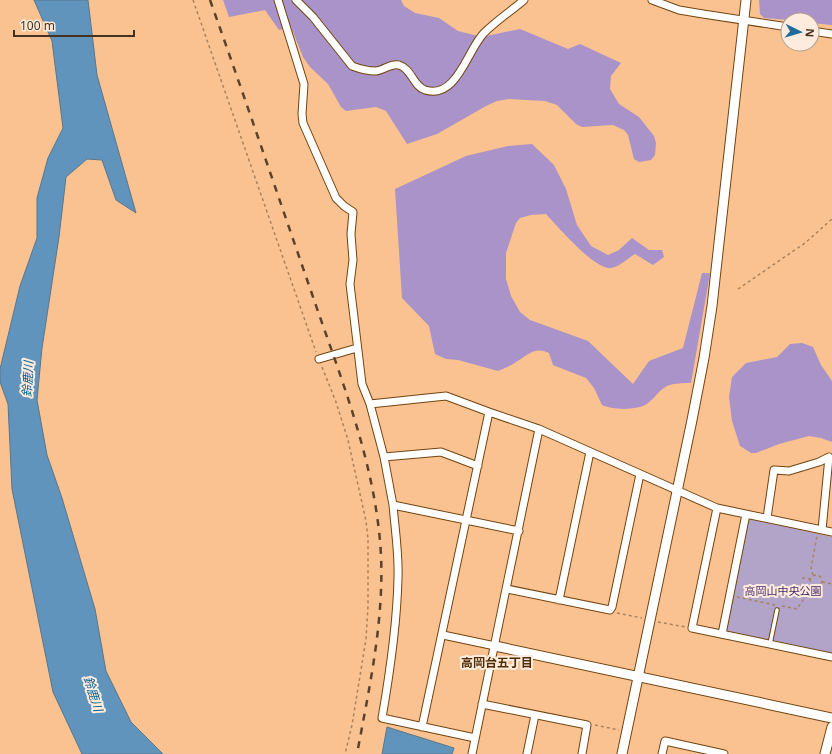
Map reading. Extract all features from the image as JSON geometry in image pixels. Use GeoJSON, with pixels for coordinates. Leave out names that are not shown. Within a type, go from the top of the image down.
{"type":"FeatureCollection","features":[{"type":"Feature","properties":{"kind":"street"},"geometry":{"type":"LineString","coordinates":[[278,0],[304,84],[302,114],[303,123],[336,198],[353,212],[351,234],[353,260],[350,284],[357,348],[362,384],[370,404],[384,457],[393,505],[398,577],[392,660],[382,718],[475,738]]}},
{"type":"Feature","properties":{"kind":"street"},"geometry":{"type":"LineString","coordinates":[[296,0],[313,17],[352,66],[360,69],[376,71],[393,65],[399,65],[408,70],[419,86],[424,90],[436,91],[445,89],[454,80],[485,32],[524,0]]}},
{"type":"Feature","properties":{"kind":"street"},"geometry":{"type":"LineString","coordinates":[[652,0],[679,10],[780,26]]}},
{"type":"Feature","properties":{"kind":"street"},"geometry":{"type":"LineString","coordinates":[[622,754],[695,405],[712,306],[746,0]]}},
{"type":"Feature","properties":{"kind":"street"},"geometry":{"type":"LineString","coordinates":[[820,32],[832,34]]}},
{"type":"Feature","properties":{"kind":"street"},"geometry":{"type":"LineString","coordinates":[[319,359],[357,348]]}},
{"type":"Feature","properties":{"kind":"street"},"geometry":{"type":"LineString","coordinates":[[370,404],[446,396],[540,429],[717,508],[767,518],[820,533],[832,532]]}},
{"type":"Feature","properties":{"kind":"street"},"geometry":{"type":"LineString","coordinates":[[422,727],[489,412]]}},
{"type":"Feature","properties":{"kind":"street"},"geometry":{"type":"LineString","coordinates":[[472,754],[540,429]]}},
{"type":"Feature","properties":{"kind":"street"},"geometry":{"type":"LineString","coordinates":[[384,457],[441,452],[478,466]]}},
{"type":"Feature","properties":{"kind":"street"},"geometry":{"type":"LineString","coordinates":[[559,600],[590,452]]}},
{"type":"Feature","properties":{"kind":"street"},"geometry":{"type":"LineString","coordinates":[[767,518],[774,470],[789,471],[819,462],[829,457],[820,533]]}},
{"type":"Feature","properties":{"kind":"street"},"geometry":{"type":"LineString","coordinates":[[507,589],[610,610],[612,607],[640,474]]}},
{"type":"Feature","properties":{"kind":"street"},"geometry":{"type":"LineString","coordinates":[[393,505],[519,531]]}},
{"type":"Feature","properties":{"kind":"street"},"geometry":{"type":"LineString","coordinates":[[717,508],[692,628],[832,657]]}},
{"type":"Feature","properties":{"kind":"street"},"geometry":{"type":"LineString","coordinates":[[722,634],[746,514]]}},
{"type":"Feature","properties":{"kind":"street"},"geometry":{"type":"LineString","coordinates":[[442,635],[832,718]]}},
{"type":"Feature","properties":{"kind":"street"},"geometry":{"type":"LineString","coordinates":[[482,704],[588,725],[582,754]]}},
{"type":"Feature","properties":{"kind":"street"},"geometry":{"type":"LineString","coordinates":[[527,754],[535,715]]}},
{"type":"Feature","properties":{"kind":"street"},"geometry":{"type":"LineString","coordinates":[[825,754],[832,727]]}},
{"type":"Feature","properties":{"kind":"street"},"geometry":{"type":"LineString","coordinates":[[662,754],[665,741],[719,754]]}},
{"type":"Feature","properties":{"kind":"lane"},"geometry":{"type":"LineString","coordinates":[[770,644],[777,610]]}},
{"type":"Feature","properties":{"kind":"path"},"geometry":{"type":"LineString","coordinates":[[193,0],[319,359],[336,402],[348,440],[366,521],[368,539],[368,606],[366,639],[352,725],[345,754]]}},
{"type":"Feature","properties":{"kind":"path"},"geometry":{"type":"LineString","coordinates":[[738,289],[805,243],[832,219]]}},
{"type":"Feature","properties":{"kind":"path"},"geometry":{"type":"LineString","coordinates":[[813,575],[811,568],[820,533]]}},
{"type":"Feature","properties":{"kind":"path"},"geometry":{"type":"LineString","coordinates":[[812,587],[810,579],[813,575]]}},
{"type":"Feature","properties":{"kind":"path"},"geometry":{"type":"LineString","coordinates":[[813,575],[820,576],[822,582]]}},
{"type":"Feature","properties":{"kind":"path"},"geometry":{"type":"LineString","coordinates":[[802,578],[810,579]]}},
{"type":"Feature","properties":{"kind":"path"},"geometry":{"type":"LineString","coordinates":[[730,596],[797,609],[812,587],[819,586],[822,582]]}},
{"type":"Feature","properties":{"kind":"path"},"geometry":{"type":"LineString","coordinates":[[822,582],[832,584]]}},
{"type":"Feature","properties":{"kind":"path"},"geometry":{"type":"LineString","coordinates":[[610,610],[615,613],[642,618]]}},
{"type":"Feature","properties":{"kind":"path"},"geometry":{"type":"LineString","coordinates":[[658,622],[692,628]]}},
{"type":"Feature","properties":{"kind":"path"},"geometry":{"type":"LineString","coordinates":[[588,725],[619,730]]}},
{"type":"Feature","properties":{"kind":"green space","name":"高岡山中央公園"},"geometry":{"type":"Polygon","coordinates":[[[748,518],[832,537],[832,653],[725,631],[748,518]]]}},
{"type":"Feature","properties":{"kind":"shaded area"},"geometry":{"type":"Polygon","coordinates":[[[223,0],[401,0],[404,6],[415,13],[439,18],[458,31],[482,37],[520,29],[568,49],[580,44],[621,63],[611,76],[610,89],[619,104],[639,117],[654,136],[656,143],[655,155],[651,160],[639,162],[634,159],[628,135],[624,130],[613,125],[582,127],[576,124],[557,105],[545,101],[509,99],[497,101],[437,134],[407,144],[386,111],[376,107],[346,111],[341,107],[328,84],[310,67],[303,57],[291,27],[279,30],[265,10],[229,17],[223,0]]]}},
{"type":"Feature","properties":{"kind":"shaded area"},"geometry":{"type":"Polygon","coordinates":[[[759,0],[832,0],[832,25],[820,24],[820,12],[780,12],[780,19],[764,18],[760,14],[759,0]]]}},
{"type":"Feature","properties":{"kind":"shaded area"},"geometry":{"type":"Polygon","coordinates":[[[532,144],[554,165],[566,189],[577,225],[591,246],[608,255],[619,250],[632,238],[649,250],[662,250],[664,257],[653,265],[635,254],[614,267],[604,267],[596,263],[577,247],[546,214],[531,215],[520,218],[516,223],[506,253],[506,279],[511,296],[520,312],[530,320],[588,341],[633,384],[649,361],[683,348],[702,273],[710,273],[691,383],[667,386],[644,406],[618,409],[602,405],[594,388],[586,378],[553,365],[549,353],[544,351],[540,350],[532,352],[512,365],[498,371],[458,360],[446,359],[435,354],[429,326],[402,298],[395,189],[466,156],[508,146],[532,144]]]}},
{"type":"Feature","properties":{"kind":"shaded area"},"geometry":{"type":"Polygon","coordinates":[[[802,343],[813,347],[821,365],[832,381],[832,442],[809,436],[779,444],[756,453],[751,453],[740,446],[732,421],[729,397],[732,377],[746,363],[777,357],[790,344],[802,343]]]}},
{"type":"Feature","properties":{"kind":"water","name":"鈴鹿川"},"geometry":{"type":"Polygon","coordinates":[[[34,0],[88,0],[97,75],[136,213],[116,200],[102,160],[87,159],[66,177],[59,237],[42,348],[37,400],[47,455],[62,498],[95,609],[106,671],[131,722],[163,754],[82,754],[53,692],[12,489],[8,404],[0,382],[0,369],[20,286],[37,238],[37,198],[48,158],[63,128],[52,41],[34,0]]]}},
{"type":"Feature","properties":{"kind":"water"},"geometry":{"type":"Polygon","coordinates":[[[387,727],[454,748],[452,754],[382,754],[387,727]]]}},
{"type":"Feature","properties":{"kind":"railway"},"geometry":{"type":"LineString","coordinates":[[210,0],[356,422],[372,488],[378,521],[381,555],[380,605],[375,655],[357,754]]}},
{"type":"Feature","properties":{"kind":"district","name":"高岡台五丁目"},"geometry":{"type":"Point","coordinates":[497,663]}}]}
